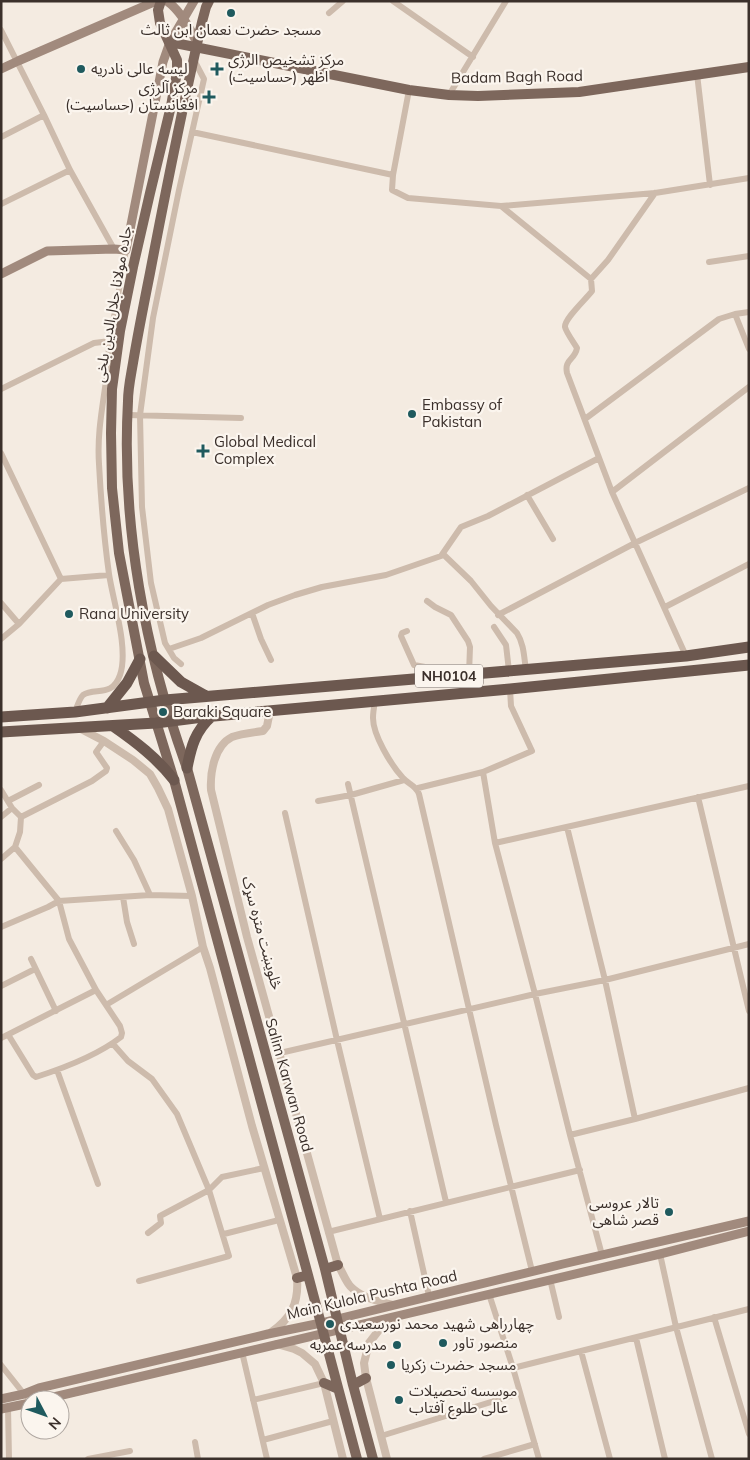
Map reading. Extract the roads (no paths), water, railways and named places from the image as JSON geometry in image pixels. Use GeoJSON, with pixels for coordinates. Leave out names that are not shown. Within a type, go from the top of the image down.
{"type":"FeatureCollection","features":[{"type":"Feature","properties":{"kind":"highway","name":"NH0104"},"geometry":{"type":"LineString","coordinates":[[1,717],[75,712],[165,700],[686,656],[749,647]]}},
{"type":"Feature","properties":{"kind":"highway"},"geometry":{"type":"LineString","coordinates":[[154,656],[180,682],[208,697]]}},
{"type":"Feature","properties":{"kind":"highway"},"geometry":{"type":"LineString","coordinates":[[107,708],[127,683],[140,659]]}},
{"type":"Feature","properties":{"kind":"highway","name":"NH0104"},"geometry":{"type":"LineString","coordinates":[[1,732],[156,723],[212,716],[749,665]]}},
{"type":"Feature","properties":{"kind":"highway"},"geometry":{"type":"LineString","coordinates":[[187,768],[194,740],[202,725],[212,716]]}},
{"type":"Feature","properties":{"kind":"highway"},"geometry":{"type":"LineString","coordinates":[[113,726],[156,759],[174,780]]}},
{"type":"Feature","properties":{"kind":"main road"},"geometry":{"type":"LineString","coordinates":[[1,69],[156,1]]}},
{"type":"Feature","properties":{"kind":"main road","name":"جاده مولانا جلال‌الدین بلخی"},"geometry":{"type":"LineString","coordinates":[[156,723],[140,659],[119,554],[112,488],[110,433],[112,389],[120,331],[177,72],[177,60],[160,23],[158,10],[161,1]]}},
{"type":"Feature","properties":{"kind":"main road"},"geometry":{"type":"LineString","coordinates":[[167,1],[184,20],[197,45]]}},
{"type":"Feature","properties":{"kind":"main road"},"geometry":{"type":"LineString","coordinates":[[1,274],[48,251],[126,250],[163,62],[170,42],[194,1]]}},
{"type":"Feature","properties":{"kind":"main road","name":"جاده مولانا جلال‌الدین بلخی"},"geometry":{"type":"LineString","coordinates":[[172,721],[146,624],[137,576],[129,517],[128,399],[137,340],[166,187],[197,45],[209,1]]}},
{"type":"Feature","properties":{"kind":"main road","name":"Badam Bagh Road"},"geometry":{"type":"LineString","coordinates":[[170,42],[197,45],[409,90],[449,95],[478,96],[579,92],[749,67]]}},
{"type":"Feature","properties":{"kind":"main road","name":"Salim Karwan Road"},"geometry":{"type":"LineString","coordinates":[[172,721],[187,768],[325,1269],[373,1459]]}},
{"type":"Feature","properties":{"kind":"main road","name":"Salim Karwan Road"},"geometry":{"type":"LineString","coordinates":[[156,723],[174,780],[357,1459]]}},
{"type":"Feature","properties":{"kind":"main road","name":"Main Kulola Pushta Road"},"geometry":{"type":"LineString","coordinates":[[70,1393],[277,1344],[322,1328],[429,1296],[749,1221]]}},
{"type":"Feature","properties":{"kind":"main road","name":"Main Kulola Pushta Road"},"geometry":{"type":"LineString","coordinates":[[338,1324],[396,1316],[660,1254],[749,1231]]}},
{"type":"Feature","properties":{"kind":"main road"},"geometry":{"type":"LineString","coordinates":[[325,1269],[338,1265]]}},
{"type":"Feature","properties":{"kind":"main road"},"geometry":{"type":"LineString","coordinates":[[297,1278],[308,1275]]}},
{"type":"Feature","properties":{"kind":"main road","name":"Main Kulola Pushta Road"},"geometry":{"type":"LineString","coordinates":[[34,1390],[268,1334],[322,1328]]}},
{"type":"Feature","properties":{"kind":"main road"},"geometry":{"type":"LineString","coordinates":[[353,1384],[366,1378]]}},
{"type":"Feature","properties":{"kind":"main road"},"geometry":{"type":"LineString","coordinates":[[324,1383],[338,1389]]}},
{"type":"Feature","properties":{"kind":"main road","name":"Main Kulola Pushta Road"},"geometry":{"type":"LineString","coordinates":[[1,1399],[20,1395]]}},
{"type":"Feature","properties":{"kind":"main road"},"geometry":{"type":"LineString","coordinates":[[5,1408],[20,1404]]}},
{"type":"Feature","properties":{"kind":"street"},"geometry":{"type":"LineString","coordinates":[[330,13],[343,1]]}},
{"type":"Feature","properties":{"kind":"street"},"geometry":{"type":"LineString","coordinates":[[393,1],[473,57]]}},
{"type":"Feature","properties":{"kind":"street"},"geometry":{"type":"LineString","coordinates":[[449,95],[506,1]]}},
{"type":"Feature","properties":{"kind":"street"},"geometry":{"type":"LineString","coordinates":[[1,30],[18,61],[70,170],[114,249]]}},
{"type":"Feature","properties":{"kind":"street"},"geometry":{"type":"LineString","coordinates":[[181,664],[174,658],[165,643],[151,584],[142,507],[140,415],[153,318],[204,79],[194,60]]}},
{"type":"Feature","properties":{"kind":"street"},"geometry":{"type":"LineString","coordinates":[[697,74],[710,185]]}},
{"type":"Feature","properties":{"kind":"street"},"geometry":{"type":"LineString","coordinates":[[409,90],[393,175],[392,190],[408,198],[501,206],[655,193],[749,178]]}},
{"type":"Feature","properties":{"kind":"street"},"geometry":{"type":"LineString","coordinates":[[1,137],[44,115]]}},
{"type":"Feature","properties":{"kind":"street"},"geometry":{"type":"LineString","coordinates":[[192,132],[393,175]]}},
{"type":"Feature","properties":{"kind":"street"},"geometry":{"type":"LineString","coordinates":[[1,204],[70,170]]}},
{"type":"Feature","properties":{"kind":"street"},"geometry":{"type":"LineString","coordinates":[[591,279],[608,260],[655,193]]}},
{"type":"Feature","properties":{"kind":"street"},"geometry":{"type":"LineString","coordinates":[[501,206],[591,279],[592,291],[566,321],[565,328],[577,348],[576,353],[567,363],[566,368],[612,492],[686,656]]}},
{"type":"Feature","properties":{"kind":"street"},"geometry":{"type":"LineString","coordinates":[[75,712],[81,697],[88,693],[102,692],[118,681],[123,664],[120,632],[109,575],[103,520],[99,463],[99,427],[110,341],[126,250]]}},
{"type":"Feature","properties":{"kind":"street"},"geometry":{"type":"LineString","coordinates":[[709,262],[749,256]]}},
{"type":"Feature","properties":{"kind":"street"},"geometry":{"type":"LineString","coordinates":[[585,419],[719,319],[749,312]]}},
{"type":"Feature","properties":{"kind":"street"},"geometry":{"type":"LineString","coordinates":[[735,314],[749,349]]}},
{"type":"Feature","properties":{"kind":"street"},"geometry":{"type":"LineString","coordinates":[[1,389],[94,342],[110,341]]}},
{"type":"Feature","properties":{"kind":"street"},"geometry":{"type":"LineString","coordinates":[[612,492],[749,387]]}},
{"type":"Feature","properties":{"kind":"street"},"geometry":{"type":"LineString","coordinates":[[128,414],[240,418]]}},
{"type":"Feature","properties":{"kind":"street"},"geometry":{"type":"LineString","coordinates":[[1,453],[61,579]]}},
{"type":"Feature","properties":{"kind":"street"},"geometry":{"type":"LineString","coordinates":[[169,650],[201,638],[252,613],[295,595],[322,587],[386,575],[443,554],[461,527],[477,522],[599,458]]}},
{"type":"Feature","properties":{"kind":"street"},"geometry":{"type":"LineString","coordinates":[[498,615],[635,543],[749,488]]}},
{"type":"Feature","properties":{"kind":"street"},"geometry":{"type":"LineString","coordinates":[[527,495],[553,539]]}},
{"type":"Feature","properties":{"kind":"street"},"geometry":{"type":"LineString","coordinates":[[443,554],[471,581],[498,615],[520,637],[526,670]]}},
{"type":"Feature","properties":{"kind":"street"},"geometry":{"type":"LineString","coordinates":[[665,608],[749,564]]}},
{"type":"Feature","properties":{"kind":"street"},"geometry":{"type":"LineString","coordinates":[[1,639],[19,624],[61,579],[109,575]]}},
{"type":"Feature","properties":{"kind":"street"},"geometry":{"type":"LineString","coordinates":[[427,601],[434,607],[451,615],[468,641],[470,647],[469,674]]}},
{"type":"Feature","properties":{"kind":"street"},"geometry":{"type":"LineString","coordinates":[[1,603],[19,624]]}},
{"type":"Feature","properties":{"kind":"street"},"geometry":{"type":"LineString","coordinates":[[252,613],[271,660]]}},
{"type":"Feature","properties":{"kind":"street"},"geometry":{"type":"LineString","coordinates":[[494,628],[506,645],[509,671]]}},
{"type":"Feature","properties":{"kind":"street"},"geometry":{"type":"LineString","coordinates":[[120,632],[135,631]]}},
{"type":"Feature","properties":{"kind":"street"},"geometry":{"type":"LineString","coordinates":[[407,631],[402,633],[401,636],[414,666],[425,667],[428,678]]}},
{"type":"Feature","properties":{"kind":"street"},"geometry":{"type":"LineString","coordinates":[[375,702],[374,726],[387,757],[404,780],[418,788],[483,772],[532,751],[511,706],[510,689]]}},
{"type":"Feature","properties":{"kind":"street","name":"څلویښت متره سړک"},"geometry":{"type":"LineString","coordinates":[[270,711],[264,731],[232,737],[223,746],[212,768],[210,778],[211,790],[245,928],[338,1265],[350,1285],[359,1293],[370,1299],[395,1306]]}},
{"type":"Feature","properties":{"kind":"street"},"geometry":{"type":"LineString","coordinates":[[79,728],[104,741],[150,774],[168,809],[192,896],[203,946],[264,1168],[297,1278],[298,1289],[293,1308],[280,1326],[268,1334]]}},
{"type":"Feature","properties":{"kind":"street"},"geometry":{"type":"LineString","coordinates":[[20,817],[92,781],[106,770],[96,752],[104,741]]}},
{"type":"Feature","properties":{"kind":"street"},"geometry":{"type":"LineString","coordinates":[[483,772],[495,844],[536,994],[570,1135],[602,1255]]}},
{"type":"Feature","properties":{"kind":"street"},"geometry":{"type":"LineString","coordinates":[[318,802],[404,780]]}},
{"type":"Feature","properties":{"kind":"street"},"geometry":{"type":"LineString","coordinates":[[348,784],[446,1202]]}},
{"type":"Feature","properties":{"kind":"street"},"geometry":{"type":"LineString","coordinates":[[8,801],[39,785]]}},
{"type":"Feature","properties":{"kind":"street"},"geometry":{"type":"LineString","coordinates":[[495,844],[749,786]]}},
{"type":"Feature","properties":{"kind":"street"},"geometry":{"type":"LineString","coordinates":[[418,788],[532,1271]]}},
{"type":"Feature","properties":{"kind":"street"},"geometry":{"type":"LineString","coordinates":[[1,790],[20,817],[20,832],[15,847],[1,859]]}},
{"type":"Feature","properties":{"kind":"street"},"geometry":{"type":"LineString","coordinates":[[698,797],[749,1011]]}},
{"type":"Feature","properties":{"kind":"street"},"geometry":{"type":"LineString","coordinates":[[1,818],[12,808]]}},
{"type":"Feature","properties":{"kind":"street"},"geometry":{"type":"LineString","coordinates":[[286,813],[337,1040],[380,1219]]}},
{"type":"Feature","properties":{"kind":"street"},"geometry":{"type":"LineString","coordinates":[[567,827],[605,980],[634,1119]]}},
{"type":"Feature","properties":{"kind":"street"},"geometry":{"type":"LineString","coordinates":[[116,831],[134,860],[150,895]]}},
{"type":"Feature","properties":{"kind":"street"},"geometry":{"type":"LineString","coordinates":[[9,1036],[36,1077],[57,1070],[113,1044],[121,1037],[122,1033],[120,1026],[96,990],[69,940],[59,901],[15,847]]}},
{"type":"Feature","properties":{"kind":"street"},"geometry":{"type":"LineString","coordinates":[[1,927],[59,901],[150,895],[192,896]]}},
{"type":"Feature","properties":{"kind":"street"},"geometry":{"type":"LineString","coordinates":[[123,897],[127,922],[134,944]]}},
{"type":"Feature","properties":{"kind":"street"},"geometry":{"type":"LineString","coordinates":[[280,1054],[469,1009],[605,980],[749,944]]}},
{"type":"Feature","properties":{"kind":"street"},"geometry":{"type":"LineString","coordinates":[[106,1005],[203,946]]}},
{"type":"Feature","properties":{"kind":"street"},"geometry":{"type":"LineString","coordinates":[[31,959],[56,1011]]}},
{"type":"Feature","properties":{"kind":"street"},"geometry":{"type":"LineString","coordinates":[[1,986],[36,969]]}},
{"type":"Feature","properties":{"kind":"street"},"geometry":{"type":"LineString","coordinates":[[1,1038],[9,1036],[96,990]]}},
{"type":"Feature","properties":{"kind":"street"},"geometry":{"type":"LineString","coordinates":[[113,1044],[128,1061],[152,1079],[177,1114],[209,1190],[230,1256],[139,1281]]}},
{"type":"Feature","properties":{"kind":"street"},"geometry":{"type":"LineString","coordinates":[[57,1070],[98,1184]]}},
{"type":"Feature","properties":{"kind":"street"},"geometry":{"type":"LineString","coordinates":[[570,1135],[749,1088]]}},
{"type":"Feature","properties":{"kind":"street"},"geometry":{"type":"LineString","coordinates":[[148,1233],[160,1223],[160,1216],[209,1190],[222,1177],[264,1168]]}},
{"type":"Feature","properties":{"kind":"street"},"geometry":{"type":"LineString","coordinates":[[328,1232],[580,1170]]}},
{"type":"Feature","properties":{"kind":"street"},"geometry":{"type":"LineString","coordinates":[[410,1211],[429,1296]]}},
{"type":"Feature","properties":{"kind":"street"},"geometry":{"type":"LineString","coordinates":[[224,1234],[279,1220]]}},
{"type":"Feature","properties":{"kind":"street"},"geometry":{"type":"LineString","coordinates":[[660,1254],[676,1327],[712,1459]]}},
{"type":"Feature","properties":{"kind":"street"},"geometry":{"type":"LineString","coordinates":[[550,1280],[559,1317]]}},
{"type":"Feature","properties":{"kind":"street"},"geometry":{"type":"LineString","coordinates":[[489,1294],[513,1368],[539,1459]]}},
{"type":"Feature","properties":{"kind":"street"},"geometry":{"type":"LineString","coordinates":[[513,1368],[749,1309]]}},
{"type":"Feature","properties":{"kind":"street"},"geometry":{"type":"LineString","coordinates":[[387,1459],[366,1378],[364,1363],[369,1343],[379,1330],[396,1316]]}},
{"type":"Feature","properties":{"kind":"street"},"geometry":{"type":"LineString","coordinates":[[714,1318],[749,1434]]}},
{"type":"Feature","properties":{"kind":"street"},"geometry":{"type":"LineString","coordinates":[[636,1338],[665,1459]]}},
{"type":"Feature","properties":{"kind":"street"},"geometry":{"type":"LineString","coordinates":[[277,1344],[302,1353],[315,1364],[324,1383],[343,1459]]}},
{"type":"Feature","properties":{"kind":"street"},"geometry":{"type":"LineString","coordinates":[[581,1351],[610,1459]]}},
{"type":"Feature","properties":{"kind":"street"},"geometry":{"type":"LineString","coordinates":[[242,1352],[266,1459]]}},
{"type":"Feature","properties":{"kind":"street"},"geometry":{"type":"LineString","coordinates":[[1,1365],[21,1390]]}},
{"type":"Feature","properties":{"kind":"street"},"geometry":{"type":"LineString","coordinates":[[253,1400],[324,1383]]}},
{"type":"Feature","properties":{"kind":"street"},"geometry":{"type":"LineString","coordinates":[[381,1436],[520,1393]]}},
{"type":"Feature","properties":{"kind":"street"},"geometry":{"type":"LineString","coordinates":[[5,1408],[10,1459]]}},
{"type":"Feature","properties":{"kind":"street"},"geometry":{"type":"LineString","coordinates":[[263,1440],[333,1422]]}},
{"type":"Feature","properties":{"kind":"street"},"geometry":{"type":"LineString","coordinates":[[196,1442],[198,1459]]}},
{"type":"Feature","properties":{"kind":"street"},"geometry":{"type":"LineString","coordinates":[[484,1459],[535,1444]]}},
{"type":"Feature","properties":{"kind":"street"},"geometry":{"type":"LineString","coordinates":[[88,1459],[130,1451]]}},
{"type":"Feature","properties":{"kind":"place","name":"مسجد حضرت نعمان ابن ثالث"},"geometry":{"type":"Point","coordinates":[231,13]}},
{"type":"Feature","properties":{"kind":"place","name":"لیسه عالی نادریه"},"geometry":{"type":"Point","coordinates":[81,69]}},
{"type":"Feature","properties":{"kind":"place","name":"مرکز تشخیص الرژی (حساسیت) اظهر"},"geometry":{"type":"Point","coordinates":[217,69]}},
{"type":"Feature","properties":{"kind":"place","name":"مرکز آلرژی (حساسیت) افغانستان"},"geometry":{"type":"Point","coordinates":[209,97]}},
{"type":"Feature","properties":{"kind":"place","name":"Embassy of Pakistan"},"geometry":{"type":"Point","coordinates":[412,414]}},
{"type":"Feature","properties":{"kind":"place","name":"Global Medical Complex"},"geometry":{"type":"Point","coordinates":[203,451]}},
{"type":"Feature","properties":{"kind":"place","name":"Rana University"},"geometry":{"type":"Point","coordinates":[69,614]}},
{"type":"Feature","properties":{"kind":"place","name":"Baraki Square"},"geometry":{"type":"Point","coordinates":[163,712]}},
{"type":"Feature","properties":{"kind":"place","name":"تالار عروسی قصر شاهی"},"geometry":{"type":"Point","coordinates":[669,1212]}},
{"type":"Feature","properties":{"kind":"place","name":"چهارراهی شهید محمد نورسعیدی"},"geometry":{"type":"Point","coordinates":[330,1324]}},
{"type":"Feature","properties":{"kind":"place","name":"منصور تاور"},"geometry":{"type":"Point","coordinates":[443,1343]}},
{"type":"Feature","properties":{"kind":"place","name":"مدرسه عمریه"},"geometry":{"type":"Point","coordinates":[397,1345]}},
{"type":"Feature","properties":{"kind":"place","name":"مسجد حضرت زکریا"},"geometry":{"type":"Point","coordinates":[391,1365]}},
{"type":"Feature","properties":{"kind":"place","name":"موسسه تحصیلات عالی طلوع آفتاب"},"geometry":{"type":"Point","coordinates":[399,1400]}}]}
